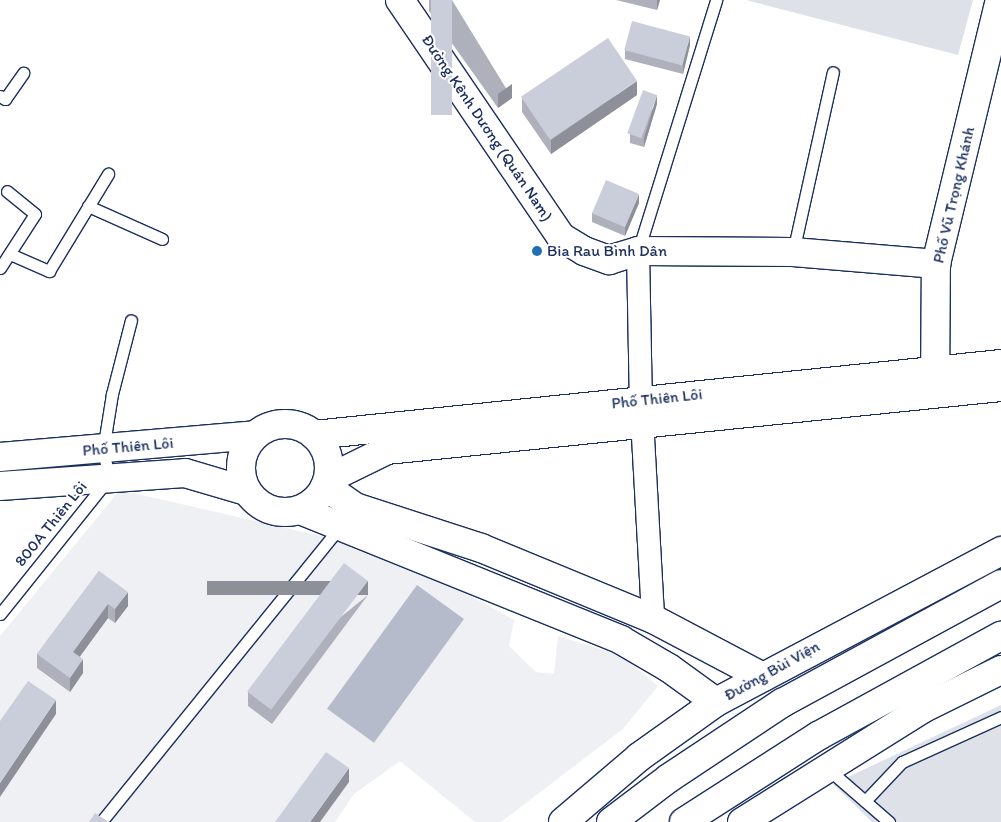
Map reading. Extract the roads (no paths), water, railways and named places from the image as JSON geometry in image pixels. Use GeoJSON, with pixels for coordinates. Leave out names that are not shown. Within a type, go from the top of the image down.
{"type":"FeatureCollection","features":[{"type":"Feature","properties":{"kind":"main road","name":"Đường Kênh Dương (Quán Nam)"},"geometry":{"type":"LineString","coordinates":[[400,0],[561,237],[584,251],[609,260],[638,250],[793,252],[936,264]]}},
{"type":"Feature","properties":{"kind":"main road","name":"Phố Vũ Trọng Khánh"},"geometry":{"type":"LineString","coordinates":[[936,382],[936,264],[1000,0]]}},
{"type":"Feature","properties":{"kind":"main road","name":"Phố Thiên Lôi"},"geometry":{"type":"LineString","coordinates":[[314,435],[388,439],[936,382],[1001,364]]}},
{"type":"Feature","properties":{"kind":"main road","name":"Phố Thiên Lôi"},"geometry":{"type":"LineString","coordinates":[[936,382],[1001,387]]}},
{"type":"Feature","properties":{"kind":"main road"},"geometry":{"type":"LineString","coordinates":[[291,424],[314,435],[327,455],[327,482],[310,504],[300,510],[285,513],[270,510],[246,491],[240,462],[255,435],[266,428],[291,424]]}},
{"type":"Feature","properties":{"kind":"main road","name":"Phố Thiên Lôi"},"geometry":{"type":"LineString","coordinates":[[0,457],[103,450],[255,435]]}},
{"type":"Feature","properties":{"kind":"main road","name":"Phố Thiên Lôi"},"geometry":{"type":"LineString","coordinates":[[327,482],[388,439]]}},
{"type":"Feature","properties":{"kind":"main road","name":"Phố Thiên Lôi"},"geometry":{"type":"LineString","coordinates":[[0,486],[185,473],[246,491]]}},
{"type":"Feature","properties":{"kind":"main road"},"geometry":{"type":"LineString","coordinates":[[327,482],[355,507],[481,548],[653,619],[763,677]]}},
{"type":"Feature","properties":{"kind":"main road"},"geometry":{"type":"LineString","coordinates":[[300,510],[620,640],[656,659],[716,702]]}},
{"type":"Feature","properties":{"kind":"main road","name":"Đường Bùi Viện"},"geometry":{"type":"LineString","coordinates":[[563,822],[639,757],[716,702],[1001,551]]}},
{"type":"Feature","properties":{"kind":"main road","name":"Đường Bùi Viện"},"geometry":{"type":"LineString","coordinates":[[611,822],[669,778],[782,703],[1001,584]]}},
{"type":"Feature","properties":{"kind":"main road"},"geometry":{"type":"LineString","coordinates":[[694,819],[818,736],[1001,636]]}},
{"type":"Feature","properties":{"kind":"main road"},"geometry":{"type":"LineString","coordinates":[[742,822],[922,709],[1001,670]]}},
{"type":"Feature","properties":{"kind":"street"},"geometry":{"type":"LineString","coordinates":[[638,250],[641,412],[653,619]]}},
{"type":"Feature","properties":{"kind":"lane"},"geometry":{"type":"LineString","coordinates":[[638,250],[716,0]]}},
{"type":"Feature","properties":{"kind":"lane"},"geometry":{"type":"LineString","coordinates":[[793,252],[833,72]]}},
{"type":"Feature","properties":{"kind":"lane"},"geometry":{"type":"LineString","coordinates":[[0,96],[5,99],[23,73]]}},
{"type":"Feature","properties":{"kind":"lane"},"geometry":{"type":"LineString","coordinates":[[10,254],[50,271],[108,174]]}},
{"type":"Feature","properties":{"kind":"lane"},"geometry":{"type":"LineString","coordinates":[[0,267],[36,214],[7,191]]}},
{"type":"Feature","properties":{"kind":"lane"},"geometry":{"type":"LineString","coordinates":[[88,206],[162,239]]}},
{"type":"Feature","properties":{"kind":"lane"},"geometry":{"type":"LineString","coordinates":[[109,478],[103,450],[112,394],[131,320]]}},
{"type":"Feature","properties":{"kind":"lane","name":"800A Thiên Lôi"},"geometry":{"type":"LineString","coordinates":[[0,614],[109,478]]}},
{"type":"Feature","properties":{"kind":"lane"},"geometry":{"type":"LineString","coordinates":[[101,822],[341,526]]}},
{"type":"Feature","properties":{"kind":"lane"},"geometry":{"type":"LineString","coordinates":[[866,801],[902,762],[1001,717]]}},
{"type":"Feature","properties":{"kind":"lane"},"geometry":{"type":"LineString","coordinates":[[827,768],[889,822]]}},
{"type":"Feature","properties":{"kind":"water"},"geometry":{"type":"Polygon","coordinates":[[[417,585],[464,619],[374,743],[327,709],[417,585]]]}},
{"type":"Feature","properties":{"kind":"place","name":"Bia Rau Bình Dân"},"geometry":{"type":"Point","coordinates":[537,251]}}]}
